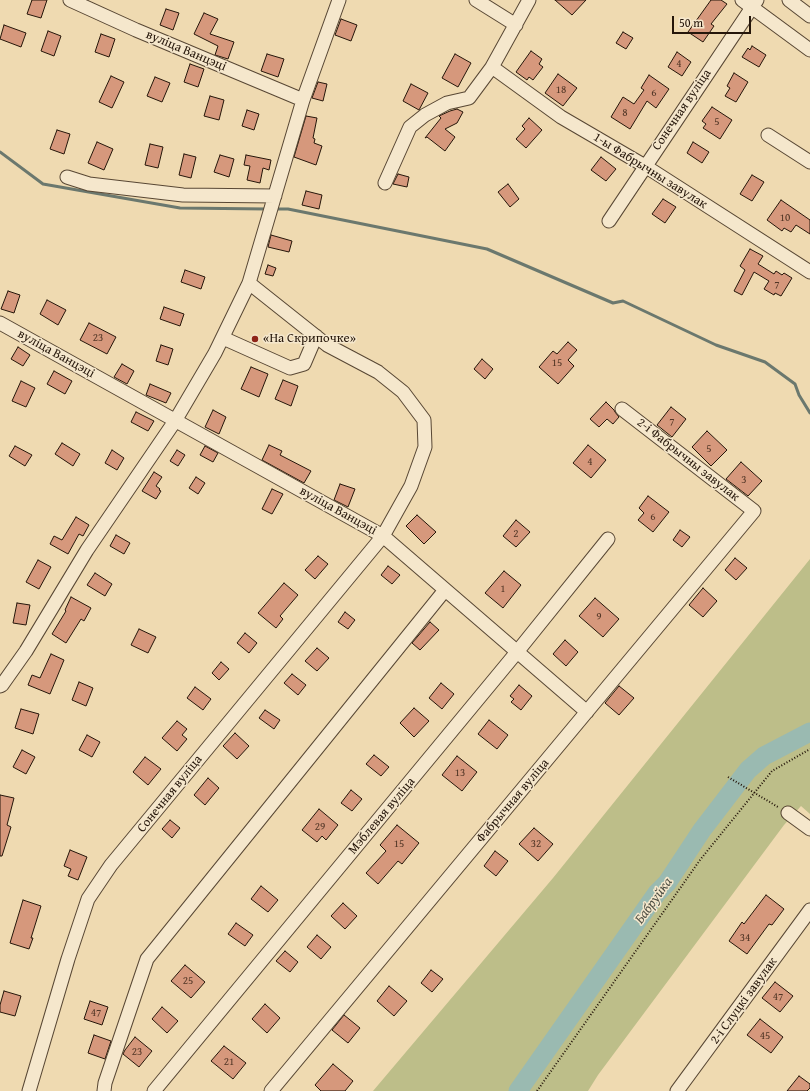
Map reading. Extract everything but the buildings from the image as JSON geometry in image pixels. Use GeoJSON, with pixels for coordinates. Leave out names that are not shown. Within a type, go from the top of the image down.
{"type":"FeatureCollection","features":[{"type":"Feature","properties":{"kind":"street","name":"вуліца Ванцэці"},"geometry":{"type":"LineString","coordinates":[[70,0],[143,33],[303,100]]}},
{"type":"Feature","properties":{"kind":"street"},"geometry":{"type":"LineString","coordinates":[[0,686],[26,651],[87,550],[175,421],[216,354],[249,284],[303,100],[339,0]]}},
{"type":"Feature","properties":{"kind":"street"},"geometry":{"type":"LineString","coordinates":[[476,0],[516,25]]}},
{"type":"Feature","properties":{"kind":"street"},"geometry":{"type":"LineString","coordinates":[[385,183],[410,128],[425,115],[447,103],[469,98],[492,67],[529,0]]}},
{"type":"Feature","properties":{"kind":"street"},"geometry":{"type":"LineString","coordinates":[[789,0],[810,16]]}},
{"type":"Feature","properties":{"kind":"street"},"geometry":{"type":"LineString","coordinates":[[750,2],[810,50]]}},
{"type":"Feature","properties":{"kind":"street","name":"Сонечная вуліца"},"geometry":{"type":"LineString","coordinates":[[609,221],[750,2]]}},
{"type":"Feature","properties":{"kind":"street","name":"1-ы Фабрычны завулак"},"geometry":{"type":"LineString","coordinates":[[492,67],[561,117],[644,166],[810,272]]}},
{"type":"Feature","properties":{"kind":"street"},"geometry":{"type":"LineString","coordinates":[[768,135],[810,162]]}},
{"type":"Feature","properties":{"kind":"street"},"geometry":{"type":"LineString","coordinates":[[67,177],[90,184],[183,195],[274,199]]}},
{"type":"Feature","properties":{"kind":"street","name":"вуліца Ванцэці"},"geometry":{"type":"LineString","coordinates":[[0,323],[383,536],[411,486],[425,447],[424,420],[403,392],[378,372],[327,345],[249,284]]}},
{"type":"Feature","properties":{"kind":"street"},"geometry":{"type":"LineString","coordinates":[[223,338],[290,368],[304,364],[316,336]]}},
{"type":"Feature","properties":{"kind":"street","name":"2-і Фабрычны завулак"},"geometry":{"type":"LineString","coordinates":[[622,409],[754,511]]}},
{"type":"Feature","properties":{"kind":"street","name":"Фабрычная вуліца"},"geometry":{"type":"LineString","coordinates":[[271,1091],[754,511]]}},
{"type":"Feature","properties":{"kind":"street"},"geometry":{"type":"LineString","coordinates":[[383,536],[587,712]]}},
{"type":"Feature","properties":{"kind":"street","name":"Сонечная вуліца"},"geometry":{"type":"LineString","coordinates":[[29,1091],[68,959],[88,899],[111,865],[383,536]]}},
{"type":"Feature","properties":{"kind":"street","name":"Мэблевая вуліца"},"geometry":{"type":"LineString","coordinates":[[154,1091],[517,652],[608,539]]}},
{"type":"Feature","properties":{"kind":"street"},"geometry":{"type":"LineString","coordinates":[[104,1091],[105,1082],[147,959],[445,590]]}},
{"type":"Feature","properties":{"kind":"street"},"geometry":{"type":"LineString","coordinates":[[788,813],[810,829]]}},
{"type":"Feature","properties":{"kind":"street","name":"2-і Слуцкі завулак"},"geometry":{"type":"LineString","coordinates":[[677,1091],[810,910]]}},
{"type":"Feature","properties":{"kind":"path"},"geometry":{"type":"LineString","coordinates":[[537,1091],[700,860],[772,771],[810,749]]}},
{"type":"Feature","properties":{"kind":"path"},"geometry":{"type":"LineString","coordinates":[[728,777],[788,813]]}},
{"type":"Feature","properties":{"kind":"green space"},"geometry":{"type":"Polygon","coordinates":[[[810,559],[810,814],[801,806],[784,825],[598,1075],[588,1091],[373,1091],[553,878],[810,559]]]}},
{"type":"Feature","properties":{"kind":"waterway"},"geometry":{"type":"LineString","coordinates":[[0,152],[43,184],[180,208],[267,209]]}},
{"type":"Feature","properties":{"kind":"waterway"},"geometry":{"type":"LineString","coordinates":[[275,209],[288,209],[487,249],[613,303],[623,301],[716,345],[765,362],[795,384],[799,395],[810,413]]}},
{"type":"Feature","properties":{"kind":"waterway","name":"Бабруйка"},"geometry":{"type":"LineString","coordinates":[[518,1091],[657,893],[667,883],[702,830],[748,770],[764,756],[810,732]]}},
{"type":"Feature","properties":{"kind":"place","name":"«На Скрипочке»"},"geometry":{"type":"Point","coordinates":[255,339]}}]}
